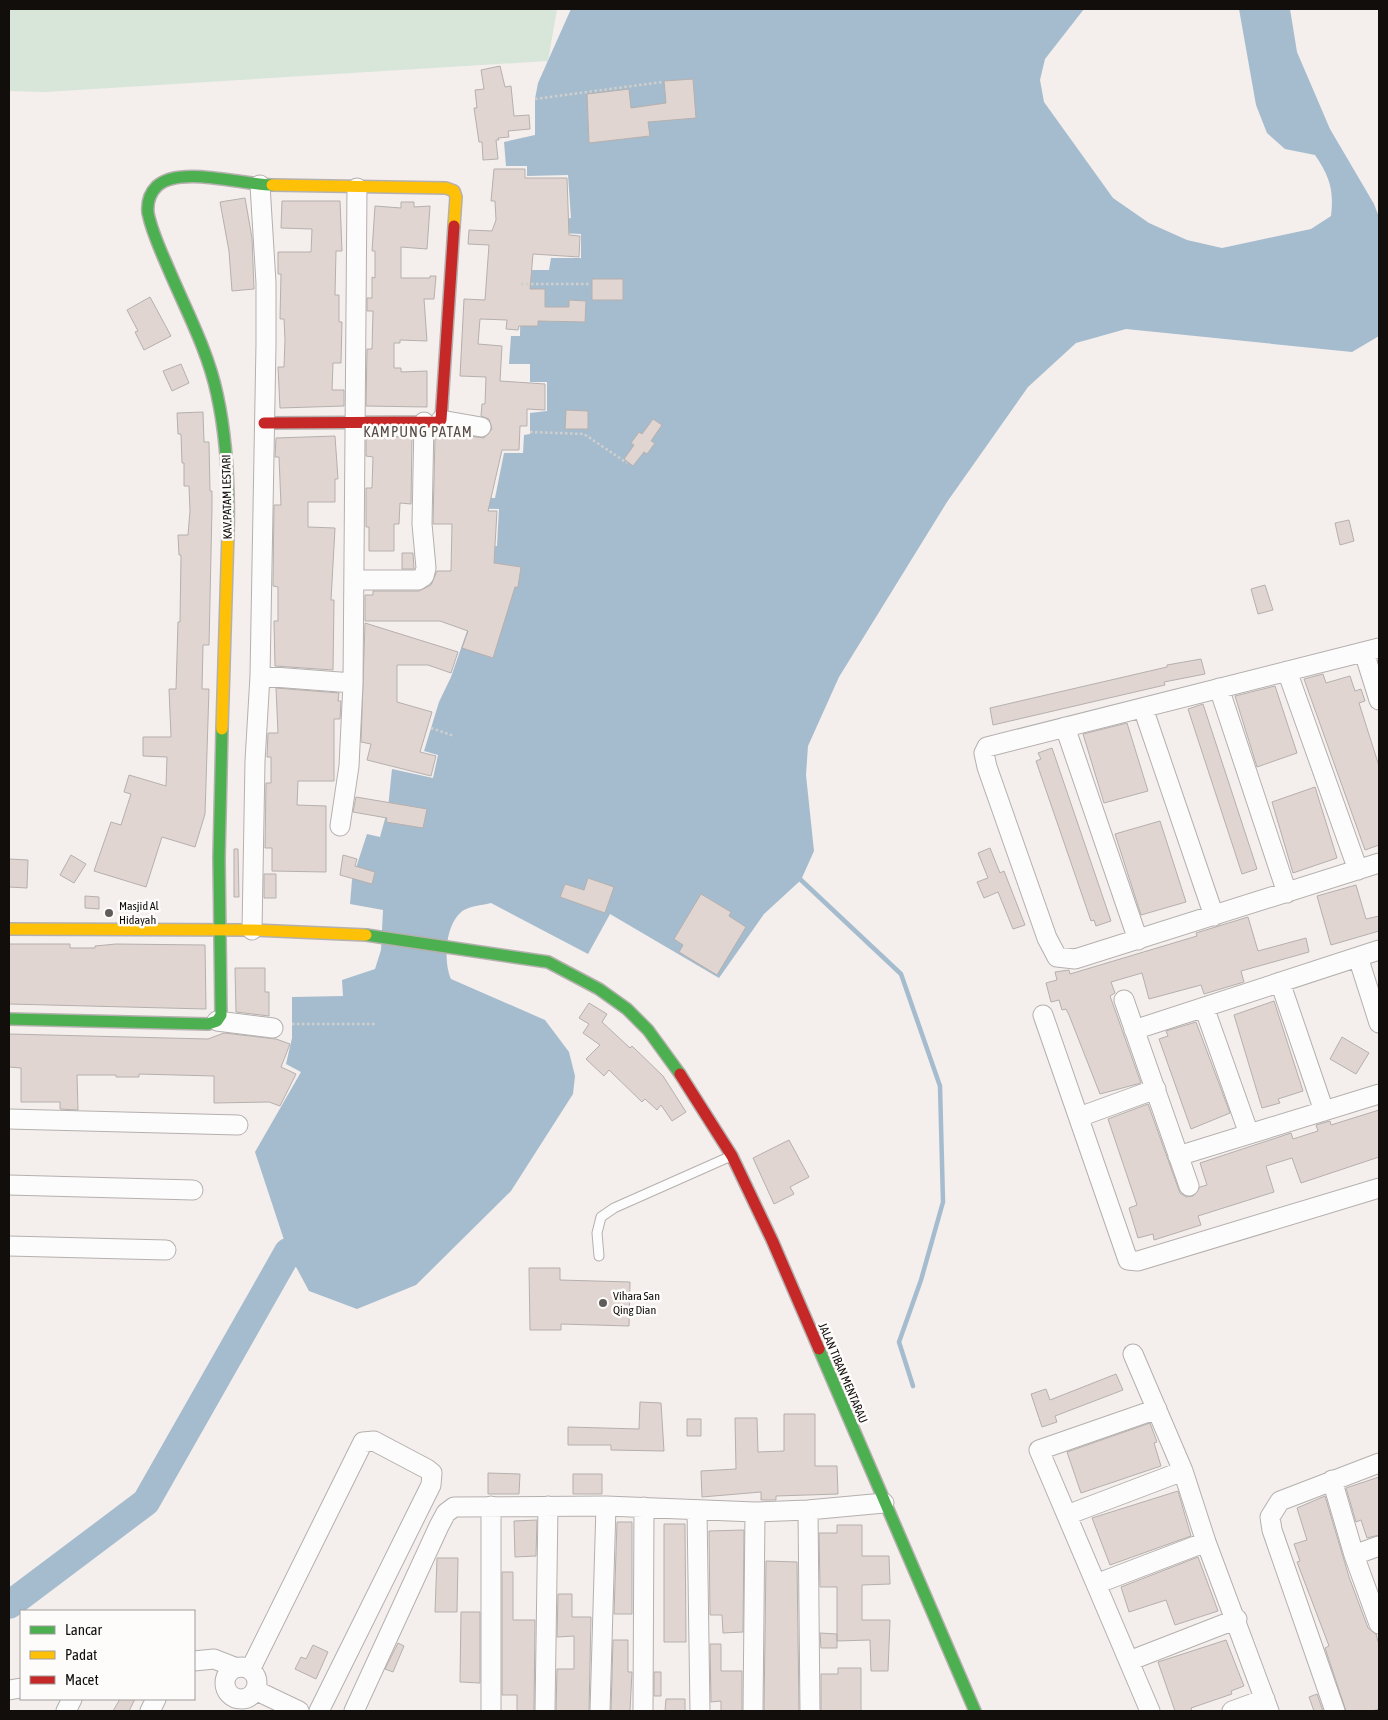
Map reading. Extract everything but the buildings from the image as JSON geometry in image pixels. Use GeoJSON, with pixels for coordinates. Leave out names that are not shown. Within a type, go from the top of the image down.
{"type":"FeatureCollection","features":[{"type":"Feature","properties":{"kind":"street","name":"KAV.PATAM LESTARI"},"geometry":{"type":"LineString","coordinates":[[217,1021],[221,1015],[219,858],[228,526],[227,461],[217,393],[199,339],[153,232],[148,200],[150,193],[159,184],[180,177],[192,176],[260,185],[446,188],[454,191],[456,197],[432,421]]}},
{"type":"Feature","properties":{"kind":"street"},"geometry":{"type":"LineString","coordinates":[[9,929],[252,930],[255,761],[260,676],[266,283],[260,185]]}},
{"type":"Feature","properties":{"kind":"street"},"geometry":{"type":"LineString","coordinates":[[340,826],[349,766],[354,683],[354,421],[357,188]]}},
{"type":"Feature","properties":{"kind":"street"},"geometry":{"type":"LineString","coordinates":[[264,423],[432,421],[481,427]]}},
{"type":"Feature","properties":{"kind":"street"},"geometry":{"type":"LineString","coordinates":[[354,580],[418,580],[424,576],[426,568],[422,524],[432,421]]}},
{"type":"Feature","properties":{"kind":"street"},"geometry":{"type":"LineString","coordinates":[[1379,700],[1371,650],[987,747],[984,753],[987,767],[1047,938],[1057,957],[1075,959],[1379,863]]}},
{"type":"Feature","properties":{"kind":"street"},"geometry":{"type":"LineString","coordinates":[[1287,671],[1358,870]]}},
{"type":"Feature","properties":{"kind":"street"},"geometry":{"type":"LineString","coordinates":[[260,676],[354,683]]}},
{"type":"Feature","properties":{"kind":"street"},"geometry":{"type":"LineString","coordinates":[[1219,688],[1287,893]]}},
{"type":"Feature","properties":{"kind":"street"},"geometry":{"type":"LineString","coordinates":[[1143,708],[1214,916]]}},
{"type":"Feature","properties":{"kind":"street"},"geometry":{"type":"LineString","coordinates":[[1065,727],[1138,940]]}},
{"type":"Feature","properties":{"kind":"street","name":"JALAN TIBAN MENTARAU"},"geometry":{"type":"LineString","coordinates":[[252,930],[374,935],[548,962],[572,974],[627,1009],[648,1030],[668,1055],[732,1156],[772,1240],[975,1711]]}},
{"type":"Feature","properties":{"kind":"street"},"geometry":{"type":"LineString","coordinates":[[1134,1030],[1379,950]]}},
{"type":"Feature","properties":{"kind":"street"},"geometry":{"type":"LineString","coordinates":[[1358,957],[1379,1022]]}},
{"type":"Feature","properties":{"kind":"street"},"geometry":{"type":"LineString","coordinates":[[1280,982],[1324,1111]]}},
{"type":"Feature","properties":{"kind":"street"},"geometry":{"type":"LineString","coordinates":[[1124,1000],[1189,1186]]}},
{"type":"Feature","properties":{"kind":"street"},"geometry":{"type":"LineString","coordinates":[[1204,1007],[1249,1134]]}},
{"type":"Feature","properties":{"kind":"street"},"geometry":{"type":"LineString","coordinates":[[1043,1015],[1126,1258],[1131,1261],[1138,1261],[1379,1188]]}},
{"type":"Feature","properties":{"kind":"street"},"geometry":{"type":"LineString","coordinates":[[9,1019],[208,1024],[217,1021],[273,1028]]}},
{"type":"Feature","properties":{"kind":"street"},"geometry":{"type":"LineString","coordinates":[[1080,1120],[1157,1092]]}},
{"type":"Feature","properties":{"kind":"street"},"geometry":{"type":"LineString","coordinates":[[1178,1156],[1379,1094]]}},
{"type":"Feature","properties":{"kind":"street"},"geometry":{"type":"LineString","coordinates":[[9,1119],[238,1125]]}},
{"type":"Feature","properties":{"kind":"street"},"geometry":{"type":"LineString","coordinates":[[9,1185],[193,1190]]}},
{"type":"Feature","properties":{"kind":"street"},"geometry":{"type":"LineString","coordinates":[[9,1246],[166,1250]]}},
{"type":"Feature","properties":{"kind":"street"},"geometry":{"type":"LineString","coordinates":[[1133,1354],[1183,1471],[1206,1542],[1237,1619],[1267,1705],[1232,1711]]}},
{"type":"Feature","properties":{"kind":"street"},"geometry":{"type":"LineString","coordinates":[[1150,1711],[1039,1450],[1157,1409]]}},
{"type":"Feature","properties":{"kind":"street"},"geometry":{"type":"LineString","coordinates":[[243,1669],[363,1442],[374,1441],[428,1469],[432,1473],[430,1485],[320,1711]]}},
{"type":"Feature","properties":{"kind":"street"},"geometry":{"type":"LineString","coordinates":[[1334,1711],[1270,1525],[1272,1511],[1280,1502],[1379,1463]]}},
{"type":"Feature","properties":{"kind":"street"},"geometry":{"type":"LineString","coordinates":[[1067,1515],[1183,1471]]}},
{"type":"Feature","properties":{"kind":"street"},"geometry":{"type":"LineString","coordinates":[[1332,1480],[1354,1554],[1379,1624]]}},
{"type":"Feature","properties":{"kind":"street"},"geometry":{"type":"LineString","coordinates":[[354,1711],[446,1514],[459,1506],[606,1506],[756,1512],[808,1510],[884,1503]]}},
{"type":"Feature","properties":{"kind":"street"},"geometry":{"type":"LineString","coordinates":[[491,1506],[491,1711]]}},
{"type":"Feature","properties":{"kind":"street"},"geometry":{"type":"LineString","coordinates":[[545,1711],[548,1506]]}},
{"type":"Feature","properties":{"kind":"street"},"geometry":{"type":"LineString","coordinates":[[600,1711],[606,1506]]}},
{"type":"Feature","properties":{"kind":"street"},"geometry":{"type":"LineString","coordinates":[[643,1711],[644,1507]]}},
{"type":"Feature","properties":{"kind":"street"},"geometry":{"type":"LineString","coordinates":[[697,1510],[700,1711]]}},
{"type":"Feature","properties":{"kind":"street"},"geometry":{"type":"LineString","coordinates":[[808,1510],[810,1711]]}},
{"type":"Feature","properties":{"kind":"street"},"geometry":{"type":"LineString","coordinates":[[753,1711],[756,1512]]}},
{"type":"Feature","properties":{"kind":"street"},"geometry":{"type":"LineString","coordinates":[[1096,1584],[1206,1542]]}},
{"type":"Feature","properties":{"kind":"street"},"geometry":{"type":"LineString","coordinates":[[1354,1554],[1379,1546]]}},
{"type":"Feature","properties":{"kind":"street"},"geometry":{"type":"LineString","coordinates":[[1129,1661],[1237,1619]]}},
{"type":"Feature","properties":{"kind":"street"},"geometry":{"type":"LineString","coordinates":[[195,1661],[214,1659],[243,1669],[256,1679],[255,1690],[248,1698],[232,1704],[225,1682],[229,1672],[243,1669]]}},
{"type":"Feature","properties":{"kind":"street"},"geometry":{"type":"LineString","coordinates":[[255,1690],[299,1711]]}},
{"type":"Feature","properties":{"kind":"lane"},"geometry":{"type":"LineString","coordinates":[[599,1256],[597,1233],[601,1217],[614,1208],[732,1156]]}},
{"type":"Feature","properties":{"kind":"path"},"geometry":{"type":"LineString","coordinates":[[535,99],[662,82]]}},
{"type":"Feature","properties":{"kind":"path"},"geometry":{"type":"LineString","coordinates":[[521,284],[589,284]]}},
{"type":"Feature","properties":{"kind":"path"},"geometry":{"type":"LineString","coordinates":[[530,432],[584,434],[627,463]]}},
{"type":"Feature","properties":{"kind":"path"},"geometry":{"type":"LineString","coordinates":[[430,728],[454,736]]}},
{"type":"Feature","properties":{"kind":"path"},"geometry":{"type":"LineString","coordinates":[[292,1024],[376,1024]]}},
{"type":"Feature","properties":{"kind":"green space"},"geometry":{"type":"Polygon","coordinates":[[[9,9],[557,9],[548,61],[45,92],[9,91],[9,9]]]}},
{"type":"Feature","properties":{"kind":"water"},"geometry":{"type":"Polygon","coordinates":[[[571,9],[1084,9],[1045,59],[1040,80],[1044,102],[1113,198],[1149,223],[1187,240],[1222,248],[1311,229],[1331,216],[1332,199],[1330,184],[1315,155],[1285,149],[1267,133],[1256,105],[1239,9],[1290,9],[1297,52],[1330,129],[1374,204],[1379,217],[1379,336],[1352,352],[1126,329],[1076,343],[1028,387],[947,502],[839,677],[808,746],[806,775],[814,851],[801,880],[764,914],[719,978],[610,914],[588,954],[491,903],[464,910],[453,923],[447,942],[447,962],[451,979],[545,1020],[569,1052],[575,1076],[573,1094],[511,1191],[416,1285],[357,1309],[309,1291],[288,1252],[255,1152],[301,1072],[286,1064],[292,1038],[292,997],[343,996],[342,980],[375,969],[381,950],[383,910],[350,904],[352,880],[367,834],[380,837],[388,808],[392,769],[433,778],[438,755],[424,751],[439,702],[451,677],[474,611],[484,547],[497,546],[499,509],[457,508],[458,498],[495,498],[504,453],[523,453],[524,435],[530,434],[530,413],[547,411],[547,382],[530,382],[530,364],[509,364],[511,336],[520,336],[521,270],[549,270],[551,258],[581,258],[581,234],[560,233],[559,220],[571,218],[568,175],[527,176],[527,166],[506,166],[504,142],[535,135],[535,99],[538,83],[571,9]]]}},
{"type":"Feature","properties":{"kind":"waterway"},"geometry":{"type":"LineString","coordinates":[[801,880],[901,974],[940,1086],[943,1202],[921,1280],[899,1342],[913,1386]]}},
{"type":"Feature","properties":{"kind":"waterway"},"geometry":{"type":"LineString","coordinates":[[9,1605],[146,1502],[288,1252]]}},
{"type":"Feature","properties":{"kind":"traffic: fast"},"geometry":{"type":"LineString","coordinates":[[228,533],[227,463],[217,394],[202,346],[154,235],[148,206],[151,195],[157,186],[167,180],[181,177],[196,176],[272,185]]}},
{"type":"Feature","properties":{"kind":"traffic: fast"},"geometry":{"type":"LineString","coordinates":[[9,1019],[208,1024],[217,1021],[221,1015],[219,858],[222,729]]}},
{"type":"Feature","properties":{"kind":"traffic: fast"},"geometry":{"type":"LineString","coordinates":[[366,935],[548,962],[599,989],[627,1009],[648,1030],[680,1074]]}},
{"type":"Feature","properties":{"kind":"traffic: fast"},"geometry":{"type":"LineString","coordinates":[[819,1349],[975,1711]]}},
{"type":"Feature","properties":{"kind":"traffic: slow"},"geometry":{"type":"LineString","coordinates":[[272,185],[446,188],[454,191],[456,197],[454,226]]}},
{"type":"Feature","properties":{"kind":"traffic: slow"},"geometry":{"type":"LineString","coordinates":[[222,729],[228,533]]}},
{"type":"Feature","properties":{"kind":"traffic: slow"},"geometry":{"type":"LineString","coordinates":[[9,929],[252,930],[366,935]]}},
{"type":"Feature","properties":{"kind":"traffic: jam"},"geometry":{"type":"LineString","coordinates":[[264,423],[437,422],[441,420],[454,226]]}},
{"type":"Feature","properties":{"kind":"traffic: jam"},"geometry":{"type":"LineString","coordinates":[[680,1074],[732,1156],[772,1240],[819,1349]]}},
{"type":"Feature","properties":{"kind":"place","name":"Masjid Al Hidayah"},"geometry":{"type":"Point","coordinates":[109,913]}},
{"type":"Feature","properties":{"kind":"place","name":"Vihara San Qing Dian"},"geometry":{"type":"Point","coordinates":[603,1303]}},
{"type":"Feature","properties":{"kind":"district","name":"KAMPUNG PATAM"},"geometry":{"type":"Point","coordinates":[418,432]}}]}
